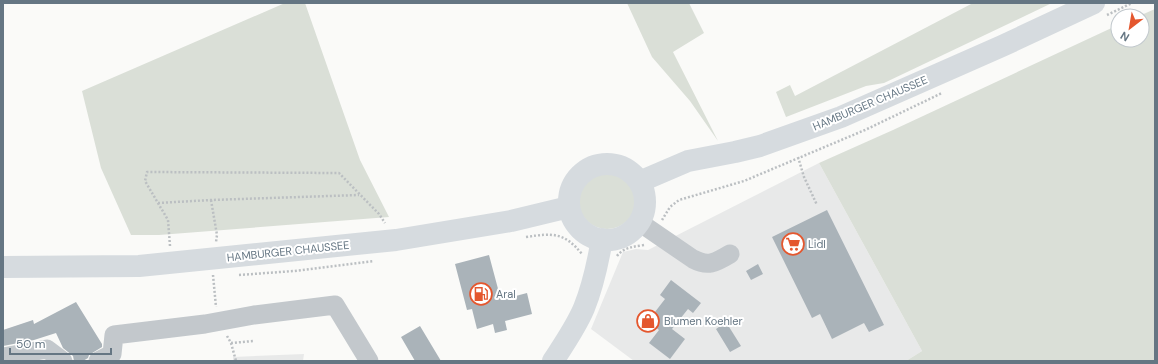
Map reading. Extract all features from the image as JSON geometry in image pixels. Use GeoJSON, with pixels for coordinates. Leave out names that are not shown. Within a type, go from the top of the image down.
{"type":"FeatureCollection","features":[{"type":"Feature","properties":{"kind":"main road","name":"HAMBURGER CHAUSSEE"},"geometry":{"type":"LineString","coordinates":[[639,182],[688,161],[760,146],[841,118],[1002,46],[1098,10]]}},
{"type":"Feature","properties":{"kind":"main road"},"geometry":{"type":"LineString","coordinates":[[607,164],[620,166],[631,172],[639,182],[644,192],[645,202],[643,213],[646,228],[632,230],[623,236],[612,239],[602,239],[590,236],[580,229],[573,219],[569,207],[569,194],[574,182],[582,172],[594,166],[607,164]]}},
{"type":"Feature","properties":{"kind":"main road","name":"HAMBURGER CHAUSSEE"},"geometry":{"type":"LineString","coordinates":[[3,267],[139,266],[396,240],[511,221],[569,207]]}},
{"type":"Feature","properties":{"kind":"main road"},"geometry":{"type":"LineString","coordinates":[[553,361],[571,334],[584,309],[593,281],[602,239]]}},
{"type":"Feature","properties":{"kind":"lane"},"geometry":{"type":"LineString","coordinates":[[646,228],[702,264],[714,262],[730,254]]}},
{"type":"Feature","properties":{"kind":"lane"},"geometry":{"type":"LineString","coordinates":[[98,361],[112,354],[114,335],[205,324],[254,315],[336,305],[369,361]]}},
{"type":"Feature","properties":{"kind":"lane"},"geometry":{"type":"LineString","coordinates":[[3,357],[46,349],[62,361]]}},
{"type":"Feature","properties":{"kind":"path"},"geometry":{"type":"LineString","coordinates":[[1098,10],[1132,3]]}},
{"type":"Feature","properties":{"kind":"path"},"geometry":{"type":"LineString","coordinates":[[614,260],[621,251],[627,248],[645,245],[646,228],[679,200],[744,180],[865,130],[946,91]]}},
{"type":"Feature","properties":{"kind":"path"},"geometry":{"type":"LineString","coordinates":[[798,157],[804,177],[817,205]]}},
{"type":"Feature","properties":{"kind":"path"},"geometry":{"type":"LineString","coordinates":[[168,263],[170,240],[168,220],[145,181],[147,172],[340,173],[379,214],[396,240]]}},
{"type":"Feature","properties":{"kind":"path"},"geometry":{"type":"LineString","coordinates":[[158,203],[360,195]]}},
{"type":"Feature","properties":{"kind":"path"},"geometry":{"type":"LineString","coordinates":[[210,200],[217,236],[214,259]]}},
{"type":"Feature","properties":{"kind":"path"},"geometry":{"type":"LineString","coordinates":[[231,343],[236,361]]}},
{"type":"Feature","properties":{"kind":"shaded area"},"geometry":{"type":"Polygon","coordinates":[[[285,3],[305,3],[360,160],[389,217],[159,235],[131,235],[101,168],[82,91],[285,3]]]}},
{"type":"Feature","properties":{"kind":"shaded area"},"geometry":{"type":"Polygon","coordinates":[[[627,3],[689,3],[704,33],[673,52],[718,141],[690,101],[652,57],[627,3]]]}},
{"type":"Feature","properties":{"kind":"shaded area"},"geometry":{"type":"Polygon","coordinates":[[[973,3],[1052,3],[884,83],[866,86],[786,117],[776,92],[790,85],[795,96],[973,3]]]}},
{"type":"Feature","properties":{"kind":"shaded area"},"geometry":{"type":"Polygon","coordinates":[[[1155,9],[1155,361],[906,361],[922,351],[819,163],[1110,29],[1110,48],[1150,48],[1150,11],[1155,9]]]}},
{"type":"Feature","properties":{"kind":"shaded area"},"geometry":{"type":"Polygon","coordinates":[[[819,163],[922,351],[906,361],[634,361],[591,329],[623,252],[636,249],[648,250],[819,163]]]}},
{"type":"Feature","properties":{"kind":"shaded area"},"geometry":{"type":"Polygon","coordinates":[[[601,171],[613,171],[628,179],[636,194],[636,206],[628,221],[613,229],[601,229],[586,221],[578,206],[578,194],[586,179],[601,171]]]}},
{"type":"Feature","properties":{"kind":"shaded area"},"geometry":{"type":"Polygon","coordinates":[[[304,354],[303,361],[233,361],[233,357],[304,354]]]}},
{"type":"Feature","properties":{"kind":"building"},"geometry":{"type":"Polygon","coordinates":[[[827,210],[884,325],[869,332],[864,323],[832,339],[820,314],[812,318],[772,237],[827,210]]]}},
{"type":"Feature","properties":{"kind":"building","name":"Aral"},"geometry":{"type":"Polygon","coordinates":[[[489,255],[501,300],[527,293],[532,314],[505,321],[507,330],[495,333],[493,324],[477,329],[472,309],[467,310],[455,264],[489,255]]]}},
{"type":"Feature","properties":{"kind":"building"},"geometry":{"type":"Polygon","coordinates":[[[758,264],[763,274],[751,280],[746,271],[758,264]]]}},
{"type":"Feature","properties":{"kind":"building"},"geometry":{"type":"Polygon","coordinates":[[[671,280],[701,303],[693,313],[688,309],[672,329],[685,339],[670,359],[649,343],[659,330],[648,321],[665,299],[660,295],[671,280]]]}},
{"type":"Feature","properties":{"kind":"building"},"geometry":{"type":"Polygon","coordinates":[[[76,302],[102,344],[102,347],[89,355],[88,358],[83,361],[74,361],[73,356],[63,348],[56,333],[34,340],[3,346],[3,330],[33,320],[34,324],[76,302]]]}},
{"type":"Feature","properties":{"kind":"building"},"geometry":{"type":"Polygon","coordinates":[[[726,322],[741,346],[730,352],[716,329],[726,322]]]}},
{"type":"Feature","properties":{"kind":"building"},"geometry":{"type":"Polygon","coordinates":[[[420,326],[441,361],[415,361],[401,337],[420,326]]]}},
{"type":"Feature","properties":{"kind":"place","name":"Lidl"},"geometry":{"type":"Point","coordinates":[793,244]}},
{"type":"Feature","properties":{"kind":"place","name":"Aral"},"geometry":{"type":"Point","coordinates":[481,294]}},
{"type":"Feature","properties":{"kind":"place","name":"Blumen Koehler"},"geometry":{"type":"Point","coordinates":[648,321]}}]}
